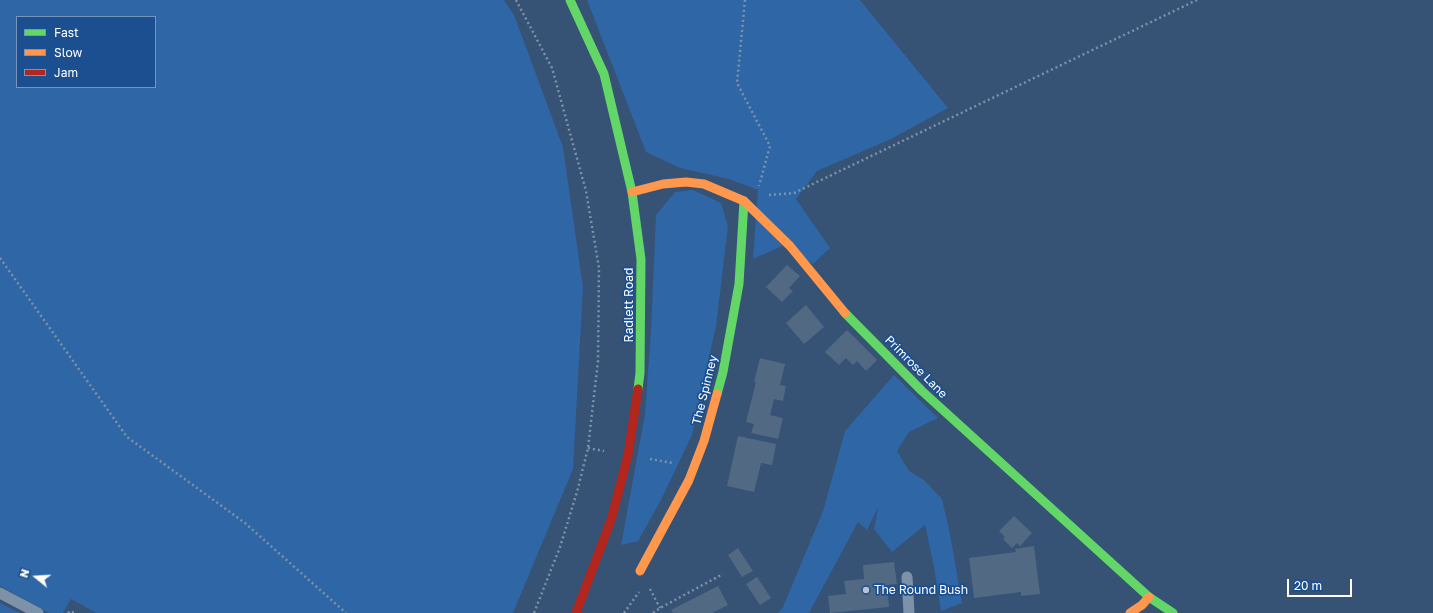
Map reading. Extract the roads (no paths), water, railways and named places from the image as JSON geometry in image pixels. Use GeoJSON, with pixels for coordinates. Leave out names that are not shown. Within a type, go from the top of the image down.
{"type":"FeatureCollection","features":[{"type":"Feature","properties":{"kind":"street","name":"Radlett Road"},"geometry":{"type":"LineString","coordinates":[[570,0],[604,74],[632,192],[641,259],[640,373],[628,454],[610,520],[576,613]]}},
{"type":"Feature","properties":{"kind":"street","name":"Primrose Lane"},"geometry":{"type":"LineString","coordinates":[[632,192],[662,184],[686,182],[704,184],[744,201],[790,246],[840,308],[922,392],[1149,597],[1173,613]]}},
{"type":"Feature","properties":{"kind":"street","name":"The Spinney"},"geometry":{"type":"LineString","coordinates":[[640,571],[689,480],[704,441],[723,372],[739,284],[744,201]]}},
{"type":"Feature","properties":{"kind":"street"},"geometry":{"type":"LineString","coordinates":[[1130,613],[1142,605],[1149,597]]}},
{"type":"Feature","properties":{"kind":"lane"},"geometry":{"type":"LineString","coordinates":[[907,577],[909,613]]}},
{"type":"Feature","properties":{"kind":"lane"},"geometry":{"type":"LineString","coordinates":[[0,593],[38,613]]}},
{"type":"Feature","properties":{"kind":"place","name":"The Round Bush"},"geometry":{"type":"Point","coordinates":[866,590]}}]}
